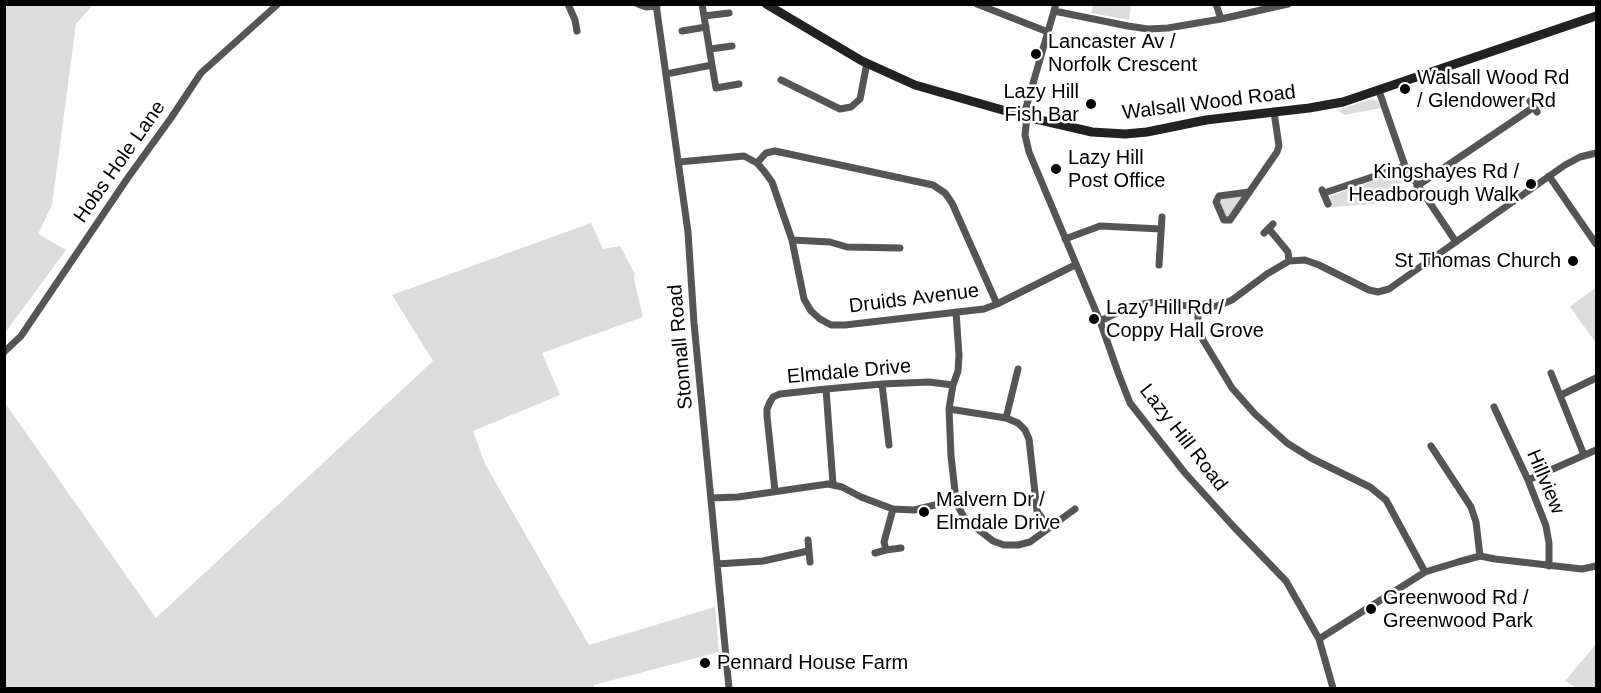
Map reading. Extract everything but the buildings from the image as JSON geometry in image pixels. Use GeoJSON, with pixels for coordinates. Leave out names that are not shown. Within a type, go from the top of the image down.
{"type":"FeatureCollection","features":[{"type":"Feature","properties":{"kind":"street","name":"Hobs Hole Lane"},"geometry":{"type":"LineString","coordinates":[[4,352],[21,336],[201,73],[278,4]]}},
{"type":"Feature","properties":{"kind":"street"},"geometry":{"type":"LineString","coordinates":[[568,4],[577,31]]}},
{"type":"Feature","properties":{"kind":"street"},"geometry":{"type":"LineString","coordinates":[[638,4],[646,7],[657,5]]}},
{"type":"Feature","properties":{"kind":"street"},"geometry":{"type":"LineString","coordinates":[[702,4],[716,88],[739,84]]}},
{"type":"Feature","properties":{"kind":"street","name":"Walsall Wood Road"},"geometry":{"type":"LineString","coordinates":[[766,4],[867,63],[915,85],[1027,117],[1092,132],[1125,134],[1206,120],[1329,105],[1378,91],[1596,16]]}},
{"type":"Feature","properties":{"kind":"street"},"geometry":{"type":"LineString","coordinates":[[977,4],[1048,32]]}},
{"type":"Feature","properties":{"kind":"street"},"geometry":{"type":"LineString","coordinates":[[1216,4],[1221,19]]}},
{"type":"Feature","properties":{"kind":"street"},"geometry":{"type":"LineString","coordinates":[[1055,8],[1128,26],[1168,28],[1288,4]]}},
{"type":"Feature","properties":{"kind":"street","name":"Stonnall Road"},"geometry":{"type":"LineString","coordinates":[[657,5],[688,231],[694,323],[729,688]]}},
{"type":"Feature","properties":{"kind":"street","name":"Lazy Hill Road"},"geometry":{"type":"LineString","coordinates":[[1055,8],[1025,111],[1027,117],[1025,135],[1029,152],[1100,321],[1130,403],[1185,473],[1286,581],[1319,639],[1333,688]]}},
{"type":"Feature","properties":{"kind":"street"},"geometry":{"type":"LineString","coordinates":[[704,16],[729,13]]}},
{"type":"Feature","properties":{"kind":"street"},"geometry":{"type":"LineString","coordinates":[[575,20],[584,18]]}},
{"type":"Feature","properties":{"kind":"street"},"geometry":{"type":"LineString","coordinates":[[682,31],[706,27]]}},
{"type":"Feature","properties":{"kind":"street"},"geometry":{"type":"LineString","coordinates":[[710,49],[732,46]]}},
{"type":"Feature","properties":{"kind":"street"},"geometry":{"type":"LineString","coordinates":[[781,80],[840,110],[851,107],[860,99],[867,63]]}},
{"type":"Feature","properties":{"kind":"street"},"geometry":{"type":"LineString","coordinates":[[666,74],[712,65]]}},
{"type":"Feature","properties":{"kind":"street"},"geometry":{"type":"LineString","coordinates":[[790,94],[794,86]]}},
{"type":"Feature","properties":{"kind":"street"},"geometry":{"type":"LineString","coordinates":[[1378,91],[1405,166],[1456,242]]}},
{"type":"Feature","properties":{"kind":"street"},"geometry":{"type":"LineString","coordinates":[[1417,186],[1533,107]]}},
{"type":"Feature","properties":{"kind":"street"},"geometry":{"type":"LineString","coordinates":[[1249,192],[1219,196],[1216,202],[1224,220],[1230,220],[1249,192],[1278,148],[1274,112]]}},
{"type":"Feature","properties":{"kind":"street"},"geometry":{"type":"LineString","coordinates":[[679,162],[744,156],[757,163],[766,153],[775,151],[933,185],[945,193],[952,202],[997,304]]}},
{"type":"Feature","properties":{"kind":"street"},"geometry":{"type":"LineString","coordinates":[[1100,321],[1130,308],[1154,302],[1198,307],[1217,306],[1232,300],[1289,261],[1305,260],[1319,265],[1369,290],[1378,292],[1389,289],[1573,160],[1596,153]]}},
{"type":"Feature","properties":{"kind":"street","name":"Druids Avenue"},"geometry":{"type":"LineString","coordinates":[[757,163],[772,182],[792,240],[804,299],[811,311],[831,325],[984,309],[1075,265]]}},
{"type":"Feature","properties":{"kind":"street"},"geometry":{"type":"LineString","coordinates":[[1328,204],[1323,192],[1405,166]]}},
{"type":"Feature","properties":{"kind":"street"},"geometry":{"type":"LineString","coordinates":[[1549,176],[1596,244]]}},
{"type":"Feature","properties":{"kind":"street"},"geometry":{"type":"LineString","coordinates":[[1159,265],[1162,217]]}},
{"type":"Feature","properties":{"kind":"street"},"geometry":{"type":"LineString","coordinates":[[1065,239],[1100,226],[1161,229]]}},
{"type":"Feature","properties":{"kind":"street"},"geometry":{"type":"LineString","coordinates":[[1269,229],[1288,252],[1289,261]]}},
{"type":"Feature","properties":{"kind":"street"},"geometry":{"type":"LineString","coordinates":[[792,240],[830,242],[847,247],[900,248]]}},
{"type":"Feature","properties":{"kind":"street"},"geometry":{"type":"LineString","coordinates":[[1198,307],[1198,324],[1203,340],[1232,388],[1255,414],[1287,442],[1311,458],[1370,487],[1386,500],[1425,572]]}},
{"type":"Feature","properties":{"kind":"street"},"geometry":{"type":"LineString","coordinates":[[956,312],[958,371],[949,409],[956,500],[964,517],[993,541],[1004,545],[1018,545],[1030,542],[1075,508]]}},
{"type":"Feature","properties":{"kind":"street"},"geometry":{"type":"LineString","coordinates":[[1006,418],[1018,369]]}},
{"type":"Feature","properties":{"kind":"street"},"geometry":{"type":"LineString","coordinates":[[1551,373],[1584,455]]}},
{"type":"Feature","properties":{"kind":"street"},"geometry":{"type":"LineString","coordinates":[[1561,395],[1596,378]]}},
{"type":"Feature","properties":{"kind":"street","name":"Elmdale Drive"},"geometry":{"type":"LineString","coordinates":[[775,491],[767,416],[767,409],[773,397],[826,388],[882,384],[928,382],[953,385]]}},
{"type":"Feature","properties":{"kind":"street"},"geometry":{"type":"LineString","coordinates":[[882,384],[886,441]]}},
{"type":"Feature","properties":{"kind":"street"},"geometry":{"type":"LineString","coordinates":[[826,388],[833,484]]}},
{"type":"Feature","properties":{"kind":"street"},"geometry":{"type":"LineString","coordinates":[[949,409],[1006,418],[1018,423],[1025,430],[1029,439],[1037,511],[1049,528]]}},
{"type":"Feature","properties":{"kind":"street","name":"Hillview"},"geometry":{"type":"LineString","coordinates":[[1494,413],[1528,480],[1546,526],[1549,566]]}},
{"type":"Feature","properties":{"kind":"street"},"geometry":{"type":"LineString","coordinates":[[1431,446],[1472,507],[1480,556]]}},
{"type":"Feature","properties":{"kind":"street"},"geometry":{"type":"LineString","coordinates":[[1528,480],[1596,450]]}},
{"type":"Feature","properties":{"kind":"street"},"geometry":{"type":"LineString","coordinates":[[1438,458],[1446,453]]}},
{"type":"Feature","properties":{"kind":"street"},"geometry":{"type":"LineString","coordinates":[[711,498],[738,497],[833,484],[893,509],[915,510],[956,500]]}},
{"type":"Feature","properties":{"kind":"street"},"geometry":{"type":"LineString","coordinates":[[886,550],[884,542],[893,509]]}},
{"type":"Feature","properties":{"kind":"street"},"geometry":{"type":"LineString","coordinates":[[808,540],[810,562]]}},
{"type":"Feature","properties":{"kind":"street"},"geometry":{"type":"LineString","coordinates":[[875,553],[901,548]]}},
{"type":"Feature","properties":{"kind":"street"},"geometry":{"type":"LineString","coordinates":[[717,564],[763,561],[808,550]]}},
{"type":"Feature","properties":{"kind":"street"},"geometry":{"type":"LineString","coordinates":[[1319,639],[1425,572],[1437,567],[1480,556],[1582,569],[1596,566]]}},
{"type":"Feature","properties":{"kind":"shaded area"},"geometry":{"type":"Polygon","coordinates":[[[5,4],[93,5],[76,24],[52,205],[38,234],[66,250],[5,333],[5,4]]]}},
{"type":"Feature","properties":{"kind":"shaded area"},"geometry":{"type":"Polygon","coordinates":[[[1093,5],[1131,5],[1129,20],[1091,13],[1093,5]]]}},
{"type":"Feature","properties":{"kind":"shaded area"},"geometry":{"type":"Polygon","coordinates":[[[1372,99],[1378,101],[1381,108],[1344,115],[1337,110],[1372,99]]]}},
{"type":"Feature","properties":{"kind":"shaded area"},"geometry":{"type":"Polygon","coordinates":[[[1398,172],[1407,180],[1373,204],[1331,207],[1330,197],[1333,195],[1398,172]]]}},
{"type":"Feature","properties":{"kind":"shaded area"},"geometry":{"type":"Polygon","coordinates":[[[1242,195],[1229,218],[1226,217],[1219,203],[1222,198],[1242,195]]]}},
{"type":"Feature","properties":{"kind":"shaded area"},"geometry":{"type":"Polygon","coordinates":[[[591,223],[603,249],[620,246],[635,274],[634,279],[643,317],[542,353],[560,395],[473,431],[485,464],[589,645],[715,607],[719,652],[594,685],[594,688],[5,688],[5,403],[156,618],[433,361],[392,295],[591,223]]]}},
{"type":"Feature","properties":{"kind":"shaded area"},"geometry":{"type":"Polygon","coordinates":[[[1596,287],[1596,343],[1570,307],[1596,287]]]}},
{"type":"Feature","properties":{"kind":"shaded area"},"geometry":{"type":"Polygon","coordinates":[[[1596,644],[1596,688],[1577,688],[1565,681],[1596,644]]]}},
{"type":"Feature","properties":{"kind":"place","name":"Lancaster Av / Norfolk Crescent"},"geometry":{"type":"Point","coordinates":[1036,54]}},
{"type":"Feature","properties":{"kind":"place","name":"Walsall Wood Rd / Glendower Rd"},"geometry":{"type":"Point","coordinates":[1405,89]}},
{"type":"Feature","properties":{"kind":"place","name":"Lazy Hill Fish Bar"},"geometry":{"type":"Point","coordinates":[1091,104]}},
{"type":"Feature","properties":{"kind":"place","name":"Lazy Hill Post Office"},"geometry":{"type":"Point","coordinates":[1056,169]}},
{"type":"Feature","properties":{"kind":"place","name":"Kingshayes Rd / Headborough Walk"},"geometry":{"type":"Point","coordinates":[1531,184]}},
{"type":"Feature","properties":{"kind":"place","name":"St Thomas Church"},"geometry":{"type":"Point","coordinates":[1573,261]}},
{"type":"Feature","properties":{"kind":"place","name":"Lazy Hill Rd / Coppy Hall Grove"},"geometry":{"type":"Point","coordinates":[1094,319]}},
{"type":"Feature","properties":{"kind":"place","name":"Malvern Dr / Elmdale Drive"},"geometry":{"type":"Point","coordinates":[924,512]}},
{"type":"Feature","properties":{"kind":"place","name":"Greenwood Rd / Greenwood Park"},"geometry":{"type":"Point","coordinates":[1371,609]}},
{"type":"Feature","properties":{"kind":"place","name":"Pennard House Farm"},"geometry":{"type":"Point","coordinates":[705,663]}}]}
